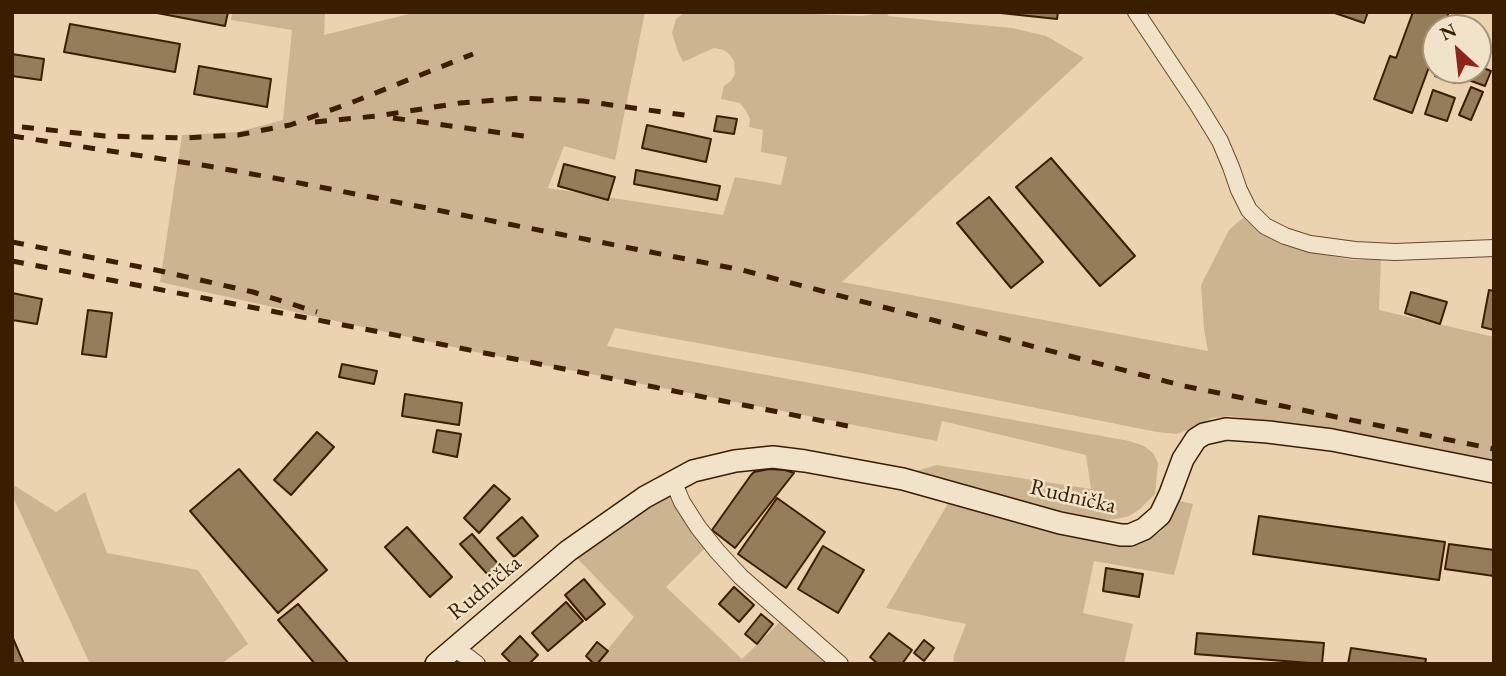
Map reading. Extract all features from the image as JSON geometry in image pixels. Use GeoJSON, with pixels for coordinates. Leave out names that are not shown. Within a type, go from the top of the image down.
{"type":"FeatureCollection","features":[{"type":"Feature","properties":{"kind":"street"},"geometry":{"type":"LineString","coordinates":[[1136,12],[1213,129],[1249,210],[1265,226],[1310,244],[1355,250],[1395,252],[1494,248]]}},
{"type":"Feature","properties":{"kind":"street","name":"Rudnička"},"geometry":{"type":"LineString","coordinates":[[436,664],[568,551],[645,497],[693,471],[735,461],[773,457],[903,479],[1060,523],[1121,536],[1144,529],[1160,515],[1183,459],[1196,439],[1204,434],[1226,429],[1332,440],[1494,472]]}},
{"type":"Feature","properties":{"kind":"street"},"geometry":{"type":"LineString","coordinates":[[673,481],[687,510],[717,551],[741,577],[840,664]]}},
{"type":"Feature","properties":{"kind":"street"},"geometry":{"type":"LineString","coordinates":[[453,649],[477,664]]}},
{"type":"Feature","properties":{"kind":"shaded area"},"geometry":{"type":"Polygon","coordinates":[[[232,12],[325,12],[324,35],[417,12],[645,12],[615,160],[564,146],[548,188],[723,215],[735,177],[781,185],[787,157],[761,152],[763,130],[749,127],[750,119],[740,103],[721,99],[724,86],[735,74],[734,61],[729,54],[714,48],[683,62],[672,33],[676,19],[685,12],[860,16],[891,12],[887,16],[1012,28],[1046,36],[1084,58],[842,282],[1208,351],[1201,285],[1229,230],[1245,216],[1278,242],[1314,253],[1353,260],[1381,260],[1379,310],[1494,337],[1494,464],[1231,416],[1212,418],[1177,434],[1157,432],[856,372],[615,328],[607,346],[1129,441],[1144,446],[1153,453],[1158,463],[1155,494],[1129,516],[1104,520],[906,474],[936,465],[1091,489],[1086,455],[942,421],[937,441],[476,352],[160,282],[182,135],[238,132],[283,120],[292,30],[231,20],[232,12]]]}},
{"type":"Feature","properties":{"kind":"shaded area"},"geometry":{"type":"Polygon","coordinates":[[[12,484],[56,512],[85,492],[107,553],[198,570],[248,644],[221,664],[90,664],[12,495],[12,484]]]}},
{"type":"Feature","properties":{"kind":"shaded area"},"geometry":{"type":"Polygon","coordinates":[[[682,487],[712,541],[666,587],[742,659],[781,621],[830,664],[596,664],[634,617],[576,557],[639,509],[682,487]]]}},
{"type":"Feature","properties":{"kind":"shaded area"},"geometry":{"type":"Polygon","coordinates":[[[1180,501],[1193,504],[1174,575],[1094,561],[1083,613],[1133,624],[1124,664],[953,664],[966,624],[886,608],[949,502],[1143,540],[1159,533],[1169,522],[1180,501]]]}},
{"type":"Feature","properties":{"kind":"building"},"geometry":{"type":"Polygon","coordinates":[[[152,12],[228,12],[225,26],[152,12]]]}},
{"type":"Feature","properties":{"kind":"building"},"geometry":{"type":"Polygon","coordinates":[[[991,12],[1058,12],[1057,19],[991,12]]]}},
{"type":"Feature","properties":{"kind":"building"},"geometry":{"type":"Polygon","coordinates":[[[1332,12],[1368,12],[1364,23],[1332,12]]]}},
{"type":"Feature","properties":{"kind":"building"},"geometry":{"type":"Polygon","coordinates":[[[1413,12],[1449,12],[1422,14],[1423,84],[1412,113],[1374,99],[1390,56],[1396,58],[1413,12]]]}},
{"type":"Feature","properties":{"kind":"building"},"geometry":{"type":"Polygon","coordinates":[[[70,24],[180,44],[175,72],[64,52],[70,24]]]}},
{"type":"Feature","properties":{"kind":"building"},"geometry":{"type":"Polygon","coordinates":[[[12,54],[44,59],[41,80],[12,76],[12,54]]]}},
{"type":"Feature","properties":{"kind":"building"},"geometry":{"type":"Polygon","coordinates":[[[199,66],[271,79],[267,107],[194,94],[199,66]]]}},
{"type":"Feature","properties":{"kind":"building"},"geometry":{"type":"Polygon","coordinates":[[[1471,87],[1483,92],[1471,120],[1459,115],[1471,87]]]}},
{"type":"Feature","properties":{"kind":"building"},"geometry":{"type":"Polygon","coordinates":[[[1433,90],[1455,98],[1447,121],[1425,114],[1433,90]]]}},
{"type":"Feature","properties":{"kind":"building"},"geometry":{"type":"Polygon","coordinates":[[[717,116],[737,119],[734,134],[714,131],[717,116]]]}},
{"type":"Feature","properties":{"kind":"building"},"geometry":{"type":"Polygon","coordinates":[[[647,125],[711,139],[706,162],[642,148],[647,125]]]}},
{"type":"Feature","properties":{"kind":"building"},"geometry":{"type":"Polygon","coordinates":[[[1051,158],[1135,256],[1100,286],[1016,187],[1051,158]]]}},
{"type":"Feature","properties":{"kind":"building"},"geometry":{"type":"Polygon","coordinates":[[[564,164],[615,177],[608,200],[558,186],[564,164]]]}},
{"type":"Feature","properties":{"kind":"building"},"geometry":{"type":"Polygon","coordinates":[[[636,170],[720,186],[717,200],[634,184],[636,170]]]}},
{"type":"Feature","properties":{"kind":"building"},"geometry":{"type":"Polygon","coordinates":[[[989,197],[1043,262],[1011,288],[957,223],[989,197]]]}},
{"type":"Feature","properties":{"kind":"building"},"geometry":{"type":"Polygon","coordinates":[[[1489,290],[1494,291],[1494,330],[1482,327],[1489,290]]]}},
{"type":"Feature","properties":{"kind":"building"},"geometry":{"type":"Polygon","coordinates":[[[1411,292],[1447,302],[1440,324],[1405,313],[1411,292]]]}},
{"type":"Feature","properties":{"kind":"building"},"geometry":{"type":"Polygon","coordinates":[[[12,293],[42,299],[37,324],[12,320],[12,293]]]}},
{"type":"Feature","properties":{"kind":"building"},"geometry":{"type":"Polygon","coordinates":[[[88,310],[112,313],[106,357],[82,354],[88,310]]]}},
{"type":"Feature","properties":{"kind":"building"},"geometry":{"type":"Polygon","coordinates":[[[342,364],[377,371],[374,384],[339,377],[342,364]]]}},
{"type":"Feature","properties":{"kind":"building"},"geometry":{"type":"Polygon","coordinates":[[[405,394],[462,403],[459,425],[402,416],[405,394]]]}},
{"type":"Feature","properties":{"kind":"building"},"geometry":{"type":"Polygon","coordinates":[[[437,430],[461,434],[457,457],[433,452],[437,430]]]}},
{"type":"Feature","properties":{"kind":"building"},"geometry":{"type":"Polygon","coordinates":[[[317,432],[334,447],[291,495],[274,480],[317,432]]]}},
{"type":"Feature","properties":{"kind":"building"},"geometry":{"type":"Polygon","coordinates":[[[239,469],[327,570],[278,613],[190,511],[239,469]]]}},
{"type":"Feature","properties":{"kind":"building"},"geometry":{"type":"Polygon","coordinates":[[[769,469],[794,473],[735,548],[712,530],[751,475],[769,469]]]}},
{"type":"Feature","properties":{"kind":"building"},"geometry":{"type":"Polygon","coordinates":[[[494,485],[510,499],[479,533],[464,518],[494,485]]]}},
{"type":"Feature","properties":{"kind":"building"},"geometry":{"type":"Polygon","coordinates":[[[777,498],[825,532],[786,588],[738,554],[777,498]]]}},
{"type":"Feature","properties":{"kind":"building"},"geometry":{"type":"Polygon","coordinates":[[[1259,516],[1445,542],[1439,580],[1253,554],[1259,516]]]}},
{"type":"Feature","properties":{"kind":"building"},"geometry":{"type":"Polygon","coordinates":[[[522,517],[538,536],[514,557],[497,538],[522,517]]]}},
{"type":"Feature","properties":{"kind":"building"},"geometry":{"type":"Polygon","coordinates":[[[407,527],[452,577],[430,597],[385,547],[407,527]]]}},
{"type":"Feature","properties":{"kind":"building"},"geometry":{"type":"Polygon","coordinates":[[[472,534],[500,566],[489,576],[460,544],[472,534]]]}},
{"type":"Feature","properties":{"kind":"building"},"geometry":{"type":"Polygon","coordinates":[[[1449,544],[1494,550],[1494,576],[1445,569],[1449,544]]]}},
{"type":"Feature","properties":{"kind":"building"},"geometry":{"type":"Polygon","coordinates":[[[823,546],[864,570],[838,613],[798,589],[823,546]]]}},
{"type":"Feature","properties":{"kind":"building"},"geometry":{"type":"Polygon","coordinates":[[[1106,568],[1143,574],[1139,597],[1103,591],[1106,568]]]}},
{"type":"Feature","properties":{"kind":"building"},"geometry":{"type":"Polygon","coordinates":[[[584,579],[605,604],[586,620],[565,595],[584,579]]]}},
{"type":"Feature","properties":{"kind":"building"},"geometry":{"type":"Polygon","coordinates":[[[734,587],[754,605],[739,622],[719,604],[734,587]]]}},
{"type":"Feature","properties":{"kind":"building"},"geometry":{"type":"Polygon","coordinates":[[[566,602],[583,621],[548,651],[532,633],[566,602]]]}},
{"type":"Feature","properties":{"kind":"building"},"geometry":{"type":"Polygon","coordinates":[[[298,604],[349,664],[315,664],[278,620],[298,604]]]}},
{"type":"Feature","properties":{"kind":"building"},"geometry":{"type":"Polygon","coordinates":[[[761,614],[773,624],[757,644],[745,634],[761,614]]]}},
{"type":"Feature","properties":{"kind":"building"},"geometry":{"type":"Polygon","coordinates":[[[889,633],[912,650],[902,664],[878,664],[870,657],[889,633]]]}},
{"type":"Feature","properties":{"kind":"building"},"geometry":{"type":"Polygon","coordinates":[[[1197,633],[1324,643],[1322,664],[1195,654],[1197,633]]]}},
{"type":"Feature","properties":{"kind":"building"},"geometry":{"type":"Polygon","coordinates":[[[12,636],[24,664],[12,664],[12,636]]]}},
{"type":"Feature","properties":{"kind":"building"},"geometry":{"type":"Polygon","coordinates":[[[520,636],[538,655],[529,664],[512,664],[502,654],[520,636]]]}},
{"type":"Feature","properties":{"kind":"building"},"geometry":{"type":"Polygon","coordinates":[[[924,640],[934,648],[924,661],[914,653],[924,640]]]}},
{"type":"Feature","properties":{"kind":"building"},"geometry":{"type":"Polygon","coordinates":[[[597,642],[608,651],[594,664],[586,656],[597,642]]]}},
{"type":"Feature","properties":{"kind":"building"},"geometry":{"type":"Polygon","coordinates":[[[1351,648],[1426,659],[1425,664],[1348,664],[1351,648]]]}},
{"type":"Feature","properties":{"kind":"railway"},"geometry":{"type":"LineString","coordinates":[[22,127],[105,136],[183,138],[238,135],[290,125],[473,54]]}},
{"type":"Feature","properties":{"kind":"railway"},"geometry":{"type":"LineString","coordinates":[[315,122],[521,98],[583,101],[691,116]]}},
{"type":"Feature","properties":{"kind":"railway"},"geometry":{"type":"LineString","coordinates":[[393,118],[531,137]]}},
{"type":"Feature","properties":{"kind":"railway"},"geometry":{"type":"LineString","coordinates":[[12,136],[274,178],[742,270],[1184,386],[1494,449]]}},
{"type":"Feature","properties":{"kind":"railway"},"geometry":{"type":"LineString","coordinates":[[12,242],[253,292],[317,312]]}},
{"type":"Feature","properties":{"kind":"railway"},"geometry":{"type":"LineString","coordinates":[[12,261],[858,428]]}}]}
